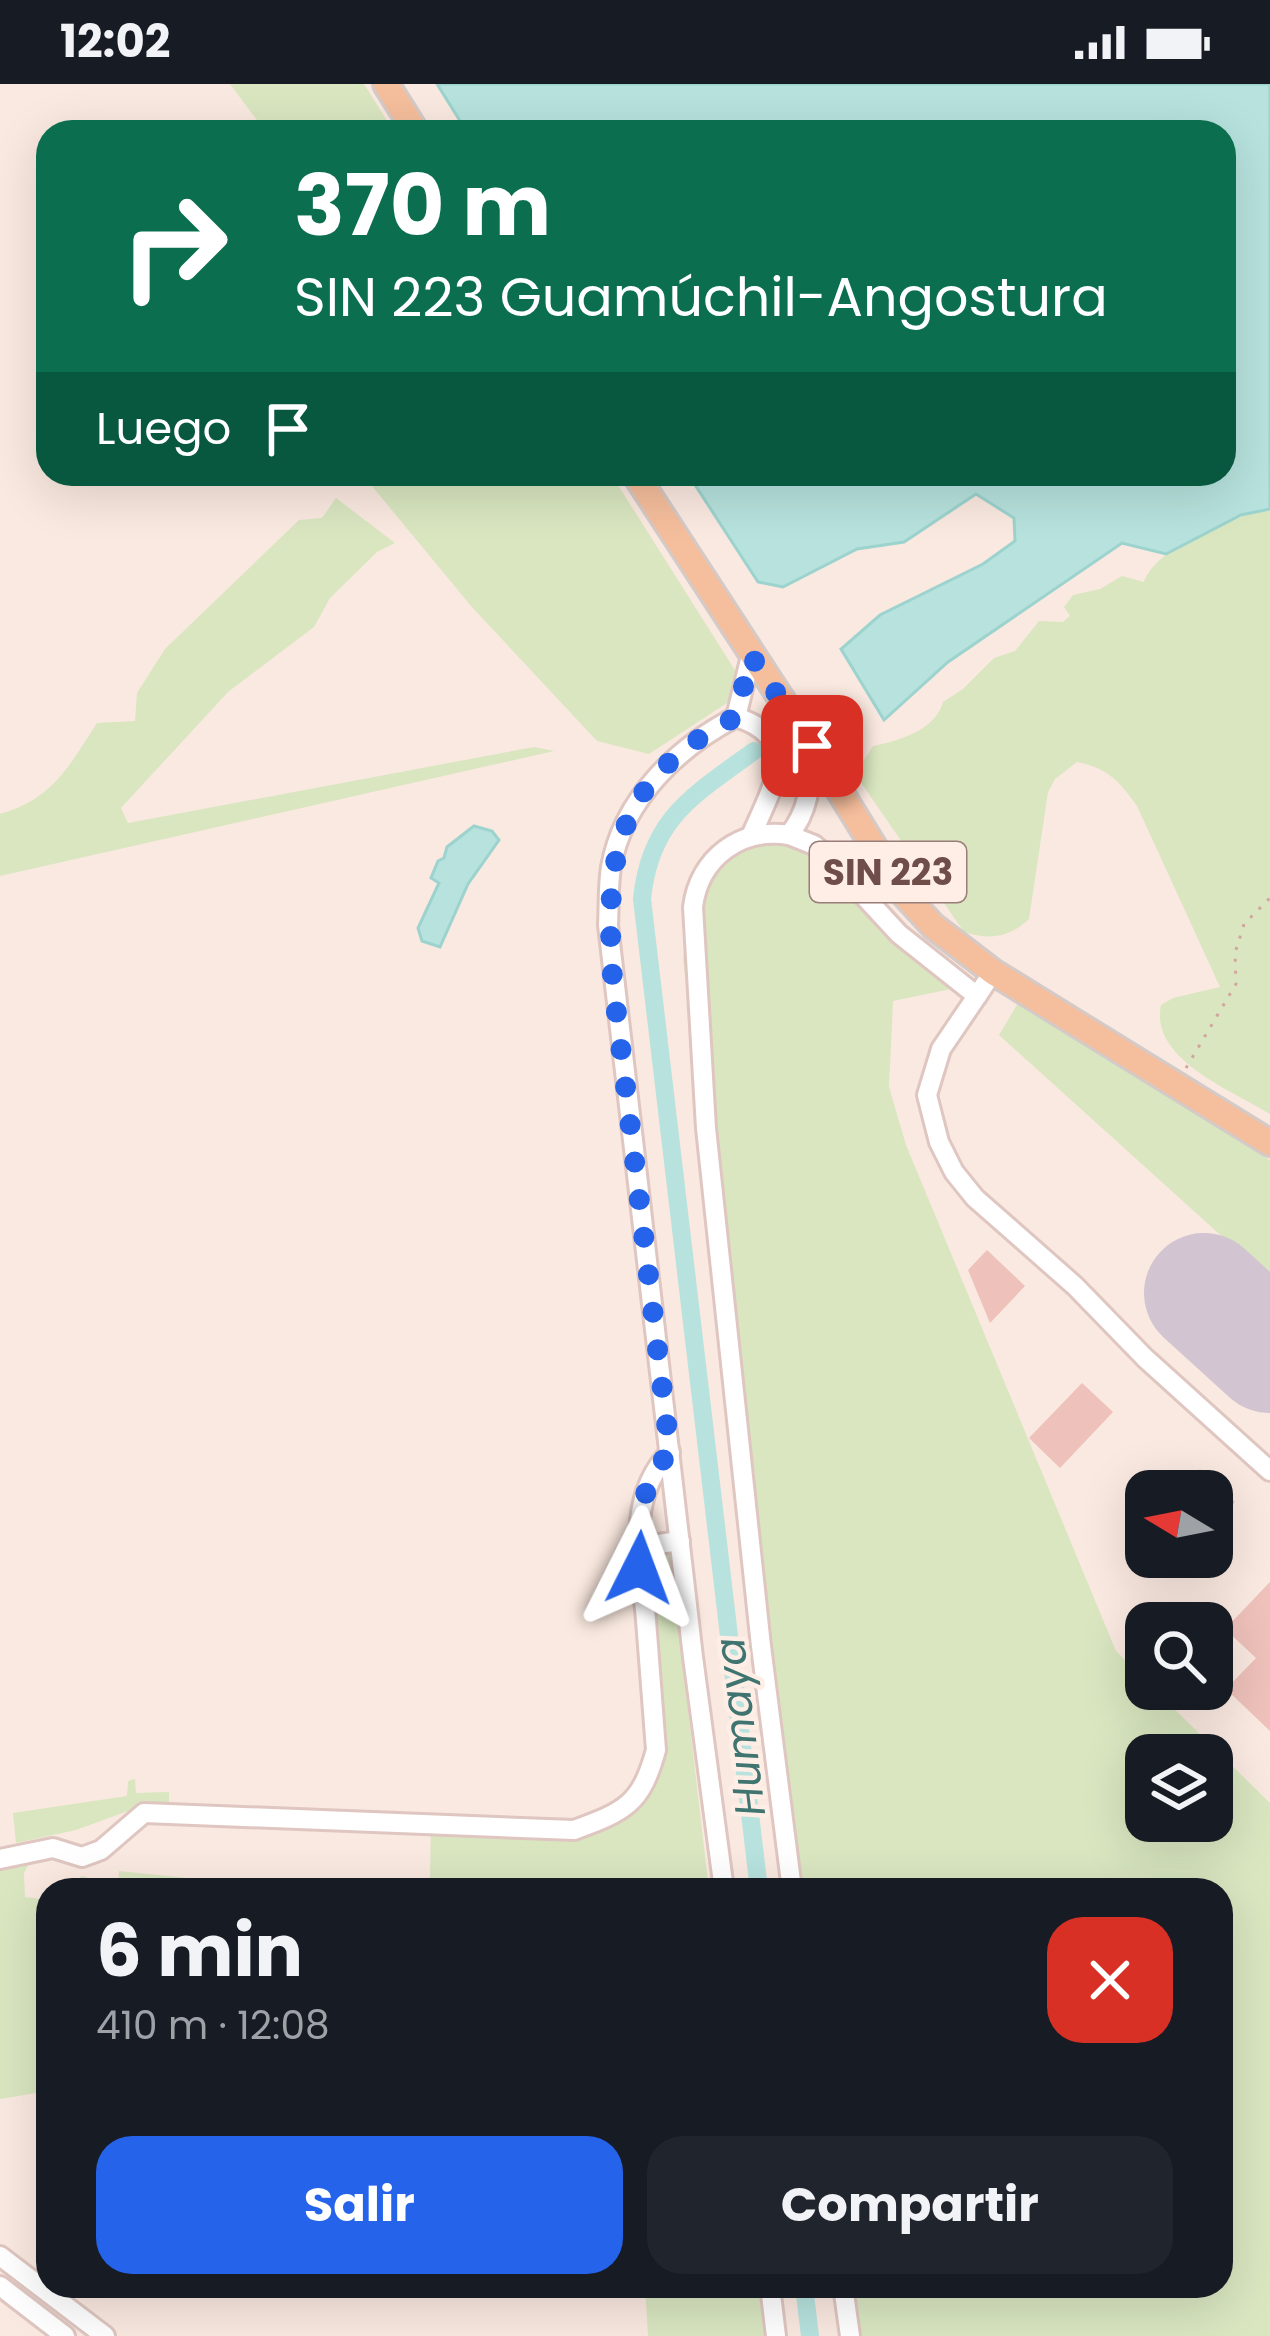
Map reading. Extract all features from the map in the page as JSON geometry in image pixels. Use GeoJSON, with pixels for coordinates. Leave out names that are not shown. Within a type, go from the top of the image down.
{"type":"FeatureCollection","features":[{"type":"Feature","properties":{"kind":"main road"},"geometry":{"type":"LineString","coordinates":[[386,84],[408,120]]}},
{"type":"Feature","properties":{"kind":"main road","name":"SIN 223"},"geometry":{"type":"LineString","coordinates":[[643,486],[901,891],[933,926],[993,972],[1270,1143]]}},
{"type":"Feature","properties":{"kind":"street"},"geometry":{"type":"LineString","coordinates":[[722,1878],[608,925],[611,867],[623,829],[654,781],[706,733],[736,717],[751,656]]}},
{"type":"Feature","properties":{"kind":"street"},"geometry":{"type":"LineString","coordinates":[[736,717],[765,730],[776,745],[773,783],[752,834]]}},
{"type":"Feature","properties":{"kind":"street"},"geometry":{"type":"LineString","coordinates":[[789,835],[807,806],[812,746]]}},
{"type":"Feature","properties":{"kind":"street"},"geometry":{"type":"LineString","coordinates":[[790,1878],[706,1128],[694,953],[693,907],[700,878],[715,858],[752,834],[789,835],[814,845],[899,934],[977,996]]}},
{"type":"Feature","properties":{"kind":"street"},"geometry":{"type":"LineString","coordinates":[[993,972],[941,1048],[927,1095],[939,1142],[954,1172],[975,1198],[1270,1471]]}},
{"type":"Feature","properties":{"kind":"street"},"geometry":{"type":"LineString","coordinates":[[0,1858],[53,1848],[82,1857],[101,1850],[144,1813],[574,1830],[614,1815],[634,1802],[648,1781],[656,1750],[637,1547],[644,1498],[660,1462],[670,1452]]}},
{"type":"Feature","properties":{"kind":"street"},"geometry":{"type":"LineString","coordinates":[[637,1547],[680,1541]]}},
{"type":"Feature","properties":{"kind":"street"},"geometry":{"type":"LineString","coordinates":[[0,2256],[36,2283]]}},
{"type":"Feature","properties":{"kind":"street"},"geometry":{"type":"LineString","coordinates":[[0,2286],[65,2336]]}},
{"type":"Feature","properties":{"kind":"street"},"geometry":{"type":"LineString","coordinates":[[55,2298],[105,2336]]}},
{"type":"Feature","properties":{"kind":"street"},"geometry":{"type":"LineString","coordinates":[[771,2298],[776,2336]]}},
{"type":"Feature","properties":{"kind":"street"},"geometry":{"type":"LineString","coordinates":[[845,2298],[850,2336]]}},
{"type":"Feature","properties":{"kind":"path"},"geometry":{"type":"LineString","coordinates":[[1178,1086],[1199,1041],[1236,984],[1235,953],[1244,924],[1270,898]]}},
{"type":"Feature","properties":{"kind":"green space"},"geometry":{"type":"Polygon","coordinates":[[[230,84],[364,84],[386,120],[257,120],[230,84]]]}},
{"type":"Feature","properties":{"kind":"green space"},"geometry":{"type":"Polygon","coordinates":[[[372,486],[619,486],[738,675],[727,703],[649,754],[597,741],[471,606],[372,486]]]}},
{"type":"Feature","properties":{"kind":"green space"},"geometry":{"type":"Polygon","coordinates":[[[336,498],[395,543],[377,552],[330,598],[314,627],[228,692],[121,808],[128,823],[534,747],[554,751],[0,876],[0,814],[47,790],[97,723],[135,721],[137,693],[165,649],[299,520],[322,518],[336,498]]]}},
{"type":"Feature","properties":{"kind":"green space"},"geometry":{"type":"Polygon","coordinates":[[[1270,509],[1270,1114],[1197,1071],[1168,1042],[1161,1005],[1220,987],[1137,806],[1112,777],[1077,762],[1055,779],[1048,792],[1029,919],[1006,934],[982,936],[964,932],[855,774],[873,746],[924,727],[943,702],[994,658],[1015,651],[1039,621],[1063,622],[1070,616],[1064,607],[1073,595],[1100,589],[1122,576],[1144,582],[1151,569],[1180,545],[1237,518],[1270,509]]]}},
{"type":"Feature","properties":{"kind":"green space"},"geometry":{"type":"Polygon","coordinates":[[[751,828],[814,840],[961,987],[893,1001],[889,1087],[906,1145],[1116,1651],[1125,1660],[1125,1710],[1175,1710],[1200,1734],[1125,1734],[1125,1842],[1233,1842],[1233,1767],[1270,1803],[1270,2336],[852,2336],[847,2298],[1233,2298],[1233,1878],[794,1878],[683,959],[693,889],[751,828]]]}},
{"type":"Feature","properties":{"kind":"green space"},"geometry":{"type":"Polygon","coordinates":[[[1018,1003],[1270,1160],[1270,1326],[1218,1278],[1238,1251],[999,1035],[1018,1003]]]}},
{"type":"Feature","properties":{"kind":"green space"},"geometry":{"type":"Polygon","coordinates":[[[670,1554],[708,1878],[430,1878],[431,1818],[567,1826],[644,1791],[645,1558],[670,1554]]]}},
{"type":"Feature","properties":{"kind":"green space"},"geometry":{"type":"Polygon","coordinates":[[[135,1779],[136,1793],[169,1792],[169,1802],[150,1803],[76,1830],[16,1843],[13,1813],[127,1796],[128,1781],[135,1779]]]}},
{"type":"Feature","properties":{"kind":"green space"},"geometry":{"type":"Polygon","coordinates":[[[34,1854],[24,1873],[25,1897],[36,1898],[36,2093],[0,2099],[0,1862],[34,1854]]]}},
{"type":"Feature","properties":{"kind":"green space"},"geometry":{"type":"Polygon","coordinates":[[[119,1871],[188,1878],[119,1878],[119,1871]]]}},
{"type":"Feature","properties":{"kind":"green space"},"geometry":{"type":"Polygon","coordinates":[[[646,2298],[763,2298],[768,2336],[648,2336],[646,2298]]]}},
{"type":"Feature","properties":{"kind":"water"},"geometry":{"type":"Polygon","coordinates":[[[437,84],[1270,84],[1270,509],[1241,515],[1166,554],[1122,543],[948,662],[884,720],[841,649],[880,615],[983,564],[1015,541],[1014,518],[976,494],[904,542],[857,549],[783,587],[758,582],[696,486],[1236,486],[1236,120],[460,120],[437,84]]]}},
{"type":"Feature","properties":{"kind":"water"},"geometry":{"type":"Polygon","coordinates":[[[474,826],[492,831],[499,840],[468,884],[440,947],[422,941],[418,928],[439,883],[431,878],[438,861],[447,847],[474,826]]]}},
{"type":"Feature","properties":{"kind":"building"},"geometry":{"type":"Polygon","coordinates":[[[987,1250],[1025,1286],[990,1323],[968,1270],[987,1250]]]}},
{"type":"Feature","properties":{"kind":"building"},"geometry":{"type":"Polygon","coordinates":[[[1082,1383],[1113,1412],[1060,1468],[1029,1438],[1082,1383]]]}},
{"type":"Feature","properties":{"kind":"building"},"geometry":{"type":"Polygon","coordinates":[[[1270,1582],[1270,1731],[1233,1696],[1233,1682],[1256,1658],[1233,1636],[1233,1621],[1270,1582]]]}},
{"type":"Feature","properties":{"kind":"waterway","name":"Humaya"},"geometry":{"type":"LineString","coordinates":[[754,751],[694,796],[665,828],[654,848],[642,899],[758,1878]]}},
{"type":"Feature","properties":{"kind":"waterway","name":"Humaya"},"geometry":{"type":"LineString","coordinates":[[805,2298],[810,2336]]}},
{"type":"Feature","properties":{"kind":"runway"},"geometry":{"type":"LineString","coordinates":[[1204,1293],[1270,1353]]}},
{"type":"Feature","properties":{"kind":"route"},"geometry":{"type":"LineString","coordinates":[[639,1568],[644,1498],[660,1462],[670,1452],[613,984],[608,925],[611,867],[623,829],[642,796],[667,766],[706,733],[736,717],[751,656],[812,746]]}}]}
